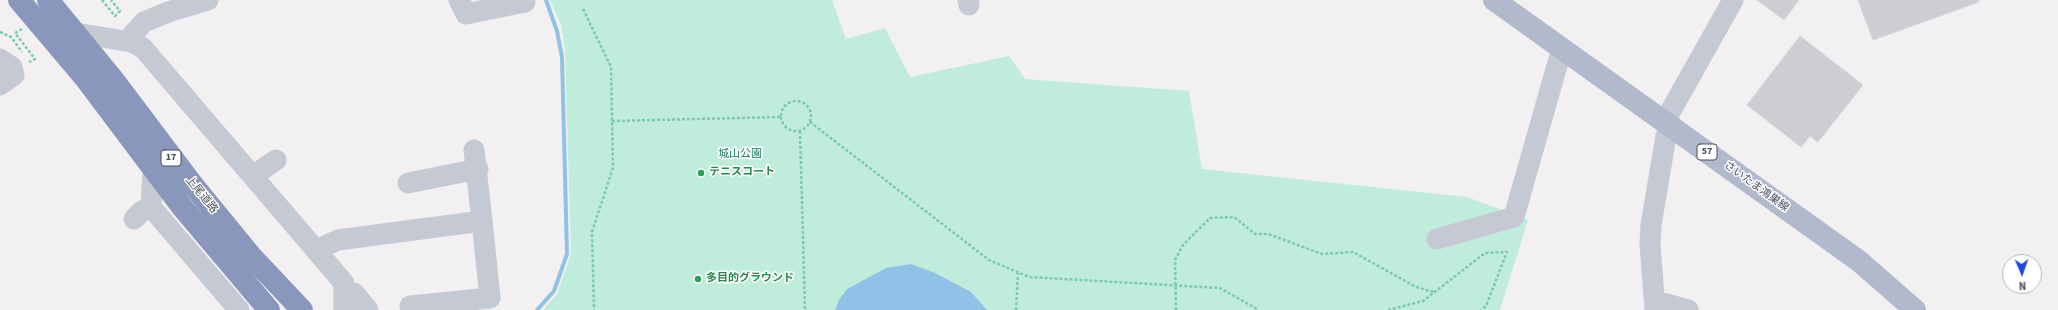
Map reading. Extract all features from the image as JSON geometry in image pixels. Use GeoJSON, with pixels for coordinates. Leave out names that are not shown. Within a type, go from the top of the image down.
{"type":"FeatureCollection","features":[{"type":"Feature","properties":{"kind":"highway","name":"上尾道路"},"geometry":{"type":"LineString","coordinates":[[19,0],[85,78],[154,170],[269,310]]}},
{"type":"Feature","properties":{"kind":"highway","name":"上尾道路"},"geometry":{"type":"LineString","coordinates":[[48,0],[112,78],[192,184],[251,256],[302,310]]}},
{"type":"Feature","properties":{"kind":"main road","name":"さいたま鴻巣線"},"geometry":{"type":"LineString","coordinates":[[1494,0],[1859,261],[1908,307]]}},
{"type":"Feature","properties":{"kind":"street"},"geometry":{"type":"LineString","coordinates":[[132,42],[133,34],[140,25],[166,6],[208,0]]}},
{"type":"Feature","properties":{"kind":"street"},"geometry":{"type":"LineString","coordinates":[[459,0],[466,14],[525,2]]}},
{"type":"Feature","properties":{"kind":"street"},"geometry":{"type":"LineString","coordinates":[[1688,310],[1655,306],[1650,244],[1651,225],[1668,123],[1733,0]]}},
{"type":"Feature","properties":{"kind":"street"},"geometry":{"type":"LineString","coordinates":[[75,33],[132,42],[143,48],[254,175],[344,283],[344,302]]}},
{"type":"Feature","properties":{"kind":"street"},"geometry":{"type":"LineString","coordinates":[[1437,239],[1514,218],[1562,48]]}},
{"type":"Feature","properties":{"kind":"street"},"geometry":{"type":"LineString","coordinates":[[0,59],[12,67],[14,75],[0,85]]}},
{"type":"Feature","properties":{"kind":"street"},"geometry":{"type":"LineString","coordinates":[[254,175],[276,160]]}},
{"type":"Feature","properties":{"kind":"street"},"geometry":{"type":"LineString","coordinates":[[408,183],[476,160],[490,298],[410,306]]}},
{"type":"Feature","properties":{"kind":"street"},"geometry":{"type":"LineString","coordinates":[[154,170],[151,207],[231,307]]}},
{"type":"Feature","properties":{"kind":"street"},"geometry":{"type":"LineString","coordinates":[[134,219],[142,211],[151,207]]}},
{"type":"Feature","properties":{"kind":"street"},"geometry":{"type":"LineString","coordinates":[[317,252],[324,246],[338,240],[482,221]]}},
{"type":"Feature","properties":{"kind":"street"},"geometry":{"type":"LineString","coordinates":[[344,302],[354,293],[368,310]]}},
{"type":"Feature","properties":{"kind":"path"},"geometry":{"type":"LineString","coordinates":[[102,0],[115,16],[120,11],[111,0]]}},
{"type":"Feature","properties":{"kind":"path"},"geometry":{"type":"LineString","coordinates":[[583,8],[611,67],[613,168],[592,232],[594,310]]}},
{"type":"Feature","properties":{"kind":"path"},"geometry":{"type":"LineString","coordinates":[[0,32],[11,37],[30,63],[35,59],[14,33]]}},
{"type":"Feature","properties":{"kind":"path"},"geometry":{"type":"LineString","coordinates":[[796,101],[802,102],[810,110],[810,122],[807,127],[800,131],[790,130],[786,127],[781,117],[785,106],[796,101]]}},
{"type":"Feature","properties":{"kind":"path"},"geometry":{"type":"LineString","coordinates":[[612,121],[781,117]]}},
{"type":"Feature","properties":{"kind":"path"},"geometry":{"type":"LineString","coordinates":[[810,122],[989,260],[1029,277],[1220,288],[1259,310]]}},
{"type":"Feature","properties":{"kind":"path"},"geometry":{"type":"LineString","coordinates":[[800,131],[805,310]]}},
{"type":"Feature","properties":{"kind":"path"},"geometry":{"type":"LineString","coordinates":[[1176,310],[1174,286],[1175,260],[1183,245],[1210,218],[1234,217],[1255,234],[1268,234],[1322,254],[1353,252],[1416,287],[1434,292]]}},
{"type":"Feature","properties":{"kind":"path"},"geometry":{"type":"LineString","coordinates":[[1388,310],[1423,301],[1485,253],[1507,252],[1486,306],[1481,310]]}},
{"type":"Feature","properties":{"kind":"path"},"geometry":{"type":"LineString","coordinates":[[1016,310],[1018,272]]}},
{"type":"Feature","properties":{"kind":"green space","name":"城山公園"},"geometry":{"type":"Polygon","coordinates":[[[550,0],[832,0],[846,39],[885,28],[910,77],[1009,56],[1025,79],[1189,91],[1202,169],[1467,197],[1528,220],[1500,310],[543,310],[557,294],[571,254],[565,51],[561,24],[550,0]]]}},
{"type":"Feature","properties":{"kind":"water"},"geometry":{"type":"Polygon","coordinates":[[[911,264],[935,273],[971,292],[987,310],[835,310],[839,300],[847,289],[886,268],[911,264]]]}},
{"type":"Feature","properties":{"kind":"building"},"geometry":{"type":"Polygon","coordinates":[[[1757,0],[1799,0],[1784,20],[1757,0]]]}},
{"type":"Feature","properties":{"kind":"building"},"geometry":{"type":"Polygon","coordinates":[[[1858,0],[1979,0],[1979,2],[1873,40],[1858,0]]]}},
{"type":"Feature","properties":{"kind":"building"},"geometry":{"type":"Polygon","coordinates":[[[1800,36],[1863,85],[1818,142],[1810,136],[1801,147],[1747,105],[1800,36]]]}},
{"type":"Feature","properties":{"kind":"waterway"},"geometry":{"type":"LineString","coordinates":[[537,310],[554,291],[567,254],[562,57],[557,31],[546,0]]}},
{"type":"Feature","properties":{"kind":"place","name":"テニスコート"},"geometry":{"type":"Point","coordinates":[701,173]}},
{"type":"Feature","properties":{"kind":"place","name":"多目的グラウンド"},"geometry":{"type":"Point","coordinates":[698,279]}}]}
